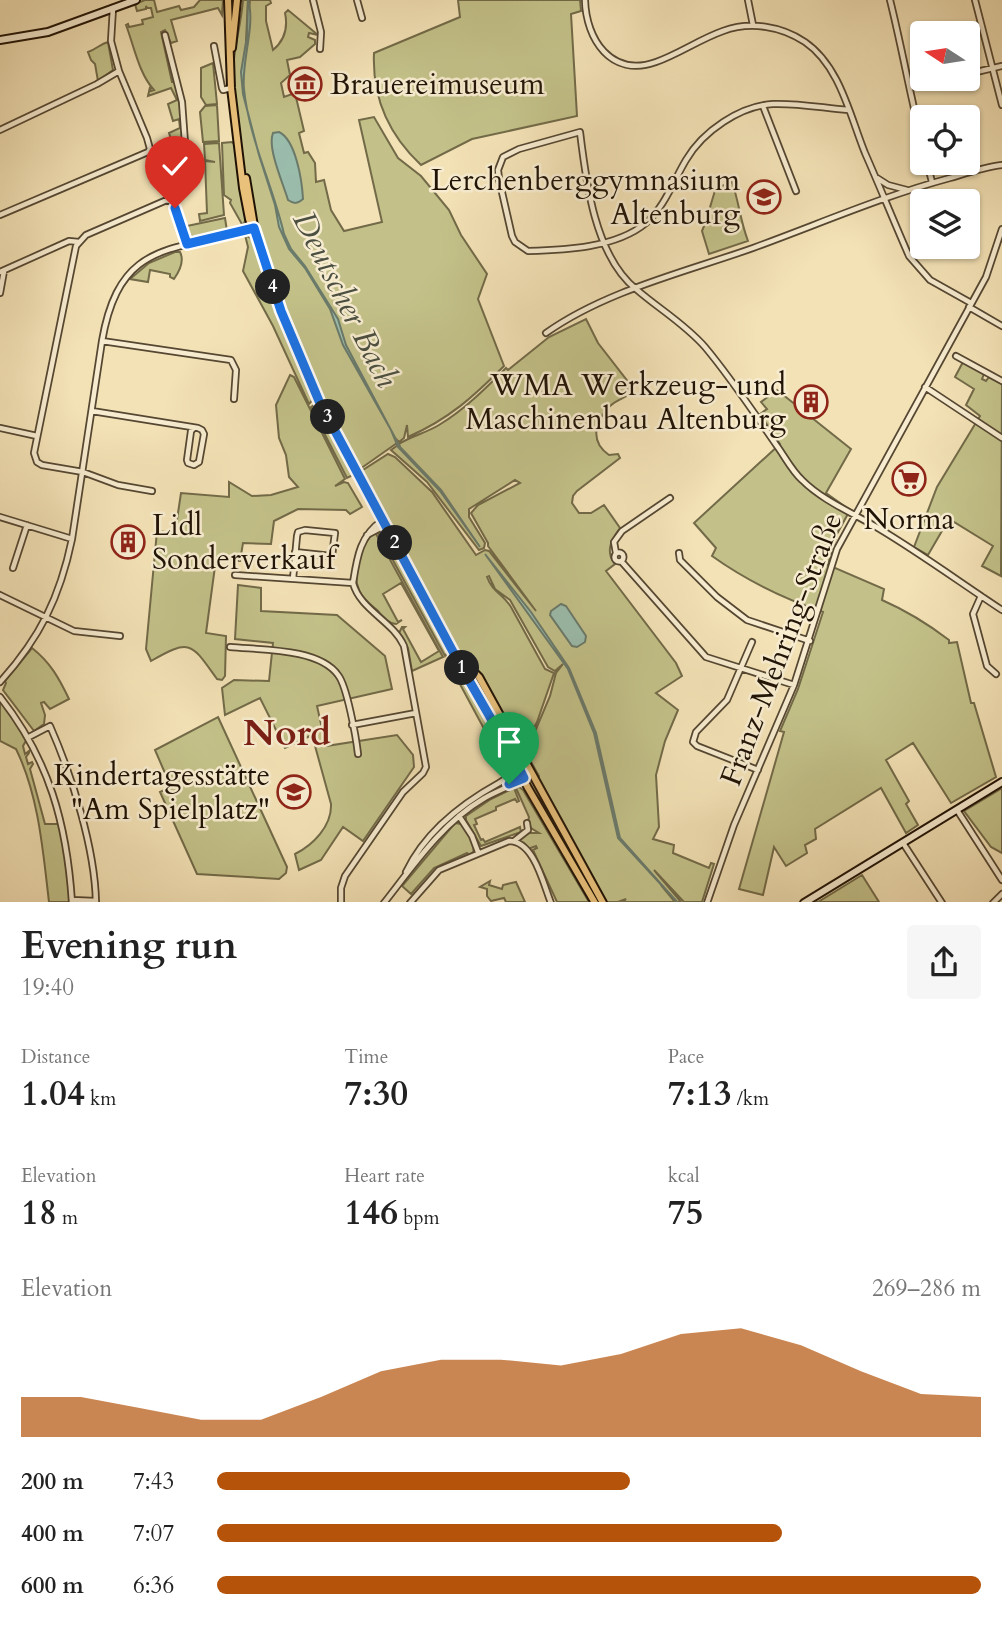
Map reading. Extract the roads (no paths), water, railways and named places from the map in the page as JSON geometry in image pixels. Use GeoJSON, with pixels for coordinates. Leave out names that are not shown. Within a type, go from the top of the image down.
{"type":"FeatureCollection","features":[{"type":"Feature","properties":{"kind":"main road"},"geometry":{"type":"LineString","coordinates":[[0,40],[47,32],[136,0]]}},
{"type":"Feature","properties":{"kind":"main road"},"geometry":{"type":"LineString","coordinates":[[228,0],[232,88],[254,228],[281,311],[304,368],[454,653],[595,902]]}},
{"type":"Feature","properties":{"kind":"main road"},"geometry":{"type":"LineString","coordinates":[[230,64],[237,0]]}},
{"type":"Feature","properties":{"kind":"main road"},"geometry":{"type":"LineString","coordinates":[[454,653],[479,677],[603,902]]}},
{"type":"Feature","properties":{"kind":"main road"},"geometry":{"type":"LineString","coordinates":[[804,902],[1002,782]]}},
{"type":"Feature","properties":{"kind":"street"},"geometry":{"type":"LineString","coordinates":[[313,0],[321,32],[320,49]]}},
{"type":"Feature","properties":{"kind":"street"},"geometry":{"type":"LineString","coordinates":[[357,0],[362,18]]}},
{"type":"Feature","properties":{"kind":"street"},"geometry":{"type":"LineString","coordinates":[[585,0],[589,29],[597,44],[614,59],[630,64],[655,62],[724,30],[753,25],[790,34],[817,53],[836,79],[909,256],[930,279],[1002,326]]}},
{"type":"Feature","properties":{"kind":"street"},"geometry":{"type":"LineString","coordinates":[[748,0],[753,25]]}},
{"type":"Feature","properties":{"kind":"street"},"geometry":{"type":"LineString","coordinates":[[890,0],[907,67],[913,105]]}},
{"type":"Feature","properties":{"kind":"street"},"geometry":{"type":"LineString","coordinates":[[975,0],[1002,105]]}},
{"type":"Feature","properties":{"kind":"street"},"geometry":{"type":"LineString","coordinates":[[116,5],[111,39],[119,71],[147,138],[149,151],[153,154],[165,192]]}},
{"type":"Feature","properties":{"kind":"street"},"geometry":{"type":"LineString","coordinates":[[152,491],[118,485],[83,472],[42,465],[37,462],[34,453],[72,259],[79,242],[86,235],[183,192],[189,181],[182,102],[165,35]]}},
{"type":"Feature","properties":{"kind":"street"},"geometry":{"type":"LineString","coordinates":[[214,46],[223,90],[232,88]]}},
{"type":"Feature","properties":{"kind":"street"},"geometry":{"type":"LineString","coordinates":[[980,71],[1002,66]]}},
{"type":"Feature","properties":{"kind":"street"},"geometry":{"type":"LineString","coordinates":[[0,130],[119,71]]}},
{"type":"Feature","properties":{"kind":"street"},"geometry":{"type":"LineString","coordinates":[[848,110],[788,104],[763,106],[738,115],[710,131],[688,156],[657,212],[646,223],[632,232],[604,242],[528,251],[515,242],[509,228],[498,170],[503,157],[519,149],[580,132],[586,174],[604,242],[620,272],[635,289],[678,322],[703,346],[802,480],[1002,610]]}},
{"type":"Feature","properties":{"kind":"street"},"geometry":{"type":"LineString","coordinates":[[763,106],[796,191]]}},
{"type":"Feature","properties":{"kind":"street"},"geometry":{"type":"LineString","coordinates":[[0,215],[149,151]]}},
{"type":"Feature","properties":{"kind":"street"},"geometry":{"type":"LineString","coordinates":[[546,333],[565,320],[673,273],[753,248],[932,182],[1002,164]]}},
{"type":"Feature","properties":{"kind":"street"},"geometry":{"type":"LineString","coordinates":[[930,175],[932,182]]}},
{"type":"Feature","properties":{"kind":"street"},"geometry":{"type":"LineString","coordinates":[[876,178],[888,185],[909,190]]}},
{"type":"Feature","properties":{"kind":"street"},"geometry":{"type":"LineString","coordinates":[[167,200],[172,202],[175,208],[187,244]]}},
{"type":"Feature","properties":{"kind":"street"},"geometry":{"type":"LineString","coordinates":[[0,682],[23,655],[46,618],[63,579],[72,539],[109,306],[125,278],[147,259],[187,244],[254,228]]}},
{"type":"Feature","properties":{"kind":"street","name":"Franz-Mehring-Straße"},"geometry":{"type":"LineString","coordinates":[[707,902],[734,825],[810,642],[832,561],[847,529],[857,515],[857,510],[947,352],[986,277],[1002,229]]}},
{"type":"Feature","properties":{"kind":"street"},"geometry":{"type":"LineString","coordinates":[[0,293],[2,271],[69,241],[79,242]]}},
{"type":"Feature","properties":{"kind":"street"},"geometry":{"type":"LineString","coordinates":[[102,341],[231,360],[236,370],[234,399]]}},
{"type":"Feature","properties":{"kind":"street"},"geometry":{"type":"LineString","coordinates":[[956,356],[1002,381]]}},
{"type":"Feature","properties":{"kind":"street"},"geometry":{"type":"LineString","coordinates":[[925,387],[1002,438]]}},
{"type":"Feature","properties":{"kind":"street"},"geometry":{"type":"LineString","coordinates":[[92,411],[194,428],[202,430],[204,434],[199,462],[194,465],[187,460],[194,428]]}},
{"type":"Feature","properties":{"kind":"street"},"geometry":{"type":"LineString","coordinates":[[0,428],[37,436]]}},
{"type":"Feature","properties":{"kind":"street"},"geometry":{"type":"LineString","coordinates":[[670,498],[622,531],[614,542],[615,560],[621,561],[706,656],[794,685]]}},
{"type":"Feature","properties":{"kind":"street"},"geometry":{"type":"LineString","coordinates":[[0,517],[72,539]]}},
{"type":"Feature","properties":{"kind":"street"},"geometry":{"type":"LineString","coordinates":[[341,902],[341,888],[345,876],[407,787],[425,770],[403,643],[397,633],[365,604],[354,583],[359,554],[366,536],[384,523]]}},
{"type":"Feature","properties":{"kind":"street"},"geometry":{"type":"LineString","coordinates":[[13,568],[27,526]]}},
{"type":"Feature","properties":{"kind":"street"},"geometry":{"type":"LineString","coordinates":[[293,579],[295,552],[298,532],[305,530],[334,533],[332,555],[295,552]]}},
{"type":"Feature","properties":{"kind":"street"},"geometry":{"type":"LineString","coordinates":[[679,554],[680,560],[717,597],[747,620],[810,642]]}},
{"type":"Feature","properties":{"kind":"street"},"geometry":{"type":"LineString","coordinates":[[235,575],[354,583]]}},
{"type":"Feature","properties":{"kind":"street"},"geometry":{"type":"LineString","coordinates":[[0,596],[74,631],[120,636]]}},
{"type":"Feature","properties":{"kind":"street"},"geometry":{"type":"LineString","coordinates":[[981,596],[973,614],[987,666],[996,674]]}},
{"type":"Feature","properties":{"kind":"street"},"geometry":{"type":"LineString","coordinates":[[752,642],[727,700],[696,732],[693,742],[758,770]]}},
{"type":"Feature","properties":{"kind":"street"},"geometry":{"type":"LineString","coordinates":[[230,647],[300,654],[320,660],[329,666],[341,681],[358,754]]}},
{"type":"Feature","properties":{"kind":"street"},"geometry":{"type":"LineString","coordinates":[[0,697],[29,737],[48,776],[60,816],[72,901],[96,902],[88,848],[73,787],[54,735],[50,726],[29,737]]}},
{"type":"Feature","properties":{"kind":"street"},"geometry":{"type":"LineString","coordinates":[[352,725],[416,713]]}},
{"type":"Feature","properties":{"kind":"street"},"geometry":{"type":"LineString","coordinates":[[384,902],[426,842],[457,813],[477,796],[529,772]]}},
{"type":"Feature","properties":{"kind":"street"},"geometry":{"type":"LineString","coordinates":[[957,809],[1002,880]]}},
{"type":"Feature","properties":{"kind":"street"},"geometry":{"type":"LineString","coordinates":[[457,813],[478,852]]}},
{"type":"Feature","properties":{"kind":"street"},"geometry":{"type":"LineString","coordinates":[[410,902],[439,870],[478,852],[514,841],[528,830],[527,823]]}},
{"type":"Feature","properties":{"kind":"street"},"geometry":{"type":"LineString","coordinates":[[514,841],[521,844],[532,858],[551,902]]}},
{"type":"Feature","properties":{"kind":"street"},"geometry":{"type":"LineString","coordinates":[[902,842],[942,902]]}},
{"type":"Feature","properties":{"kind":"street"},"geometry":{"type":"LineString","coordinates":[[993,902],[1002,894]]}},
{"type":"Feature","properties":{"kind":"place","name":"Brauereimuseum"},"geometry":{"type":"Point","coordinates":[305,84]}},
{"type":"Feature","properties":{"kind":"place","name":"Lerchenberggymnasium Altenburg"},"geometry":{"type":"Point","coordinates":[764,197]}},
{"type":"Feature","properties":{"kind":"place","name":"WMA Werkzeug- und Maschinenbau Altenburg"},"geometry":{"type":"Point","coordinates":[811,402]}},
{"type":"Feature","properties":{"kind":"place","name":"Norma"},"geometry":{"type":"Point","coordinates":[909,479]}},
{"type":"Feature","properties":{"kind":"place","name":"Lidl Sonderverkauf"},"geometry":{"type":"Point","coordinates":[128,542]}},
{"type":"Feature","properties":{"kind":"place","name":"Kindertagesstätte \"Am Spielplatz\""},"geometry":{"type":"Point","coordinates":[294,792]}},
{"type":"Feature","properties":{"kind":"district","name":"Nord"},"geometry":{"type":"Point","coordinates":[287,732]}},
{"type":"Feature","properties":{"kind":"water label","name":"Deutscher Bach"},"geometry":{"type":"Point","coordinates":[346,299]}}]}
